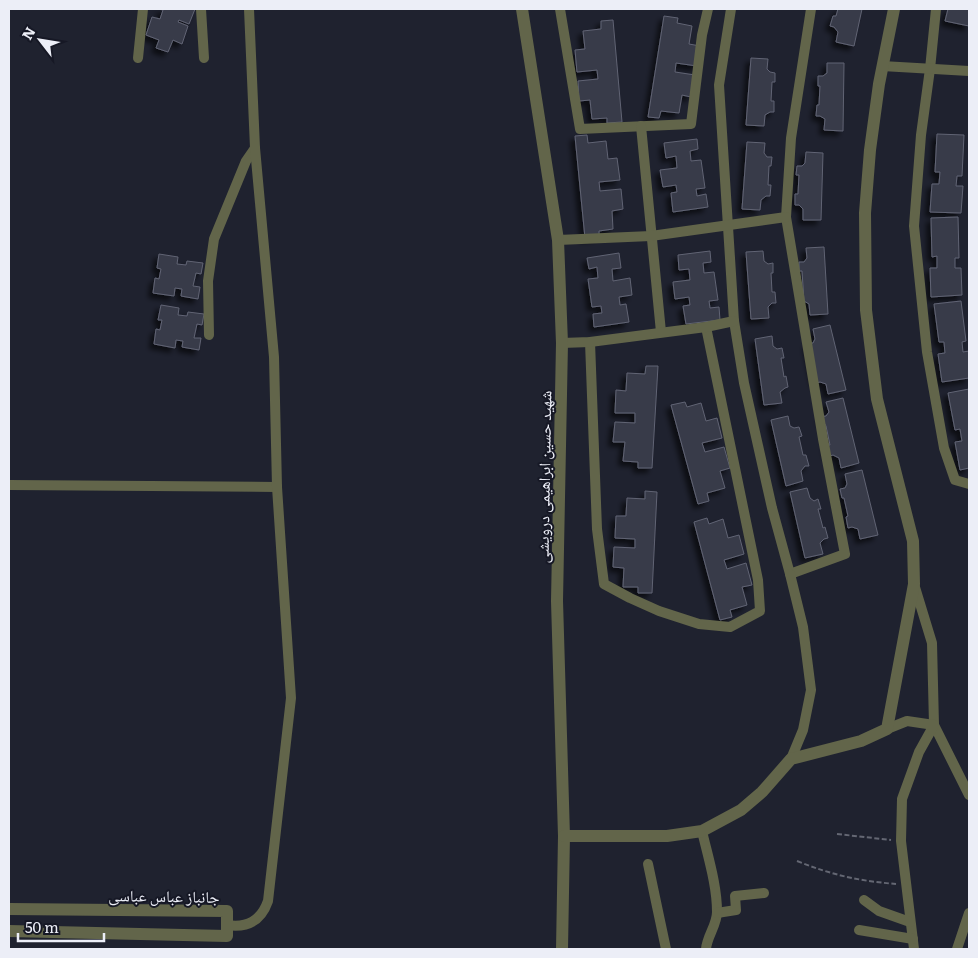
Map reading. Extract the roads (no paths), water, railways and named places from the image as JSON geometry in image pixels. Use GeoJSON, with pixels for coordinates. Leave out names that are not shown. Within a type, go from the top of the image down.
{"type":"FeatureCollection","features":[{"type":"Feature","properties":{"kind":"street"},"geometry":{"type":"LineString","coordinates":[[138,58],[144,9]]}},
{"type":"Feature","properties":{"kind":"street"},"geometry":{"type":"LineString","coordinates":[[201,9],[204,58]]}},
{"type":"Feature","properties":{"kind":"street"},"geometry":{"type":"LineString","coordinates":[[227,925],[238,926],[255,920],[264,912],[268,901],[290,698],[277,487],[274,357],[255,148],[249,9]]}},
{"type":"Feature","properties":{"kind":"street","name":"شهید حسین ابراهیمی درویشی"},"geometry":{"type":"LineString","coordinates":[[522,9],[558,240],[562,344],[557,601],[564,836],[562,949]]}},
{"type":"Feature","properties":{"kind":"street"},"geometry":{"type":"LineString","coordinates":[[560,9],[580,129],[691,124],[702,34],[708,9]]}},
{"type":"Feature","properties":{"kind":"street"},"geometry":{"type":"LineString","coordinates":[[564,836],[667,836],[702,831],[741,810],[762,792],[791,759],[803,730],[812,690],[803,627],[772,508],[744,383],[734,321],[719,85],[731,9]]}},
{"type":"Feature","properties":{"kind":"street"},"geometry":{"type":"LineString","coordinates":[[790,574],[846,554],[823,439],[786,217],[791,138],[811,9]]}},
{"type":"Feature","properties":{"kind":"street"},"geometry":{"type":"LineString","coordinates":[[887,729],[914,584],[913,541],[878,399],[866,310],[865,213],[870,150],[882,66],[894,9]]}},
{"type":"Feature","properties":{"kind":"street"},"geometry":{"type":"LineString","coordinates":[[936,9],[921,135],[914,226],[927,352],[944,448],[955,480],[969,484]]}},
{"type":"Feature","properties":{"kind":"street"},"geometry":{"type":"LineString","coordinates":[[882,66],[969,71]]}},
{"type":"Feature","properties":{"kind":"street"},"geometry":{"type":"LineString","coordinates":[[641,126],[661,332]]}},
{"type":"Feature","properties":{"kind":"street"},"geometry":{"type":"LineString","coordinates":[[209,335],[208,281],[214,239],[246,161],[255,148]]}},
{"type":"Feature","properties":{"kind":"street"},"geometry":{"type":"LineString","coordinates":[[558,240],[651,236],[786,217]]}},
{"type":"Feature","properties":{"kind":"street"},"geometry":{"type":"LineString","coordinates":[[562,344],[706,327],[734,321]]}},
{"type":"Feature","properties":{"kind":"street"},"geometry":{"type":"LineString","coordinates":[[590,342],[597,529],[604,584],[659,611],[700,624],[730,627],[760,611],[758,580],[706,327]]}},
{"type":"Feature","properties":{"kind":"street"},"geometry":{"type":"LineString","coordinates":[[9,485],[277,487]]}},
{"type":"Feature","properties":{"kind":"street"},"geometry":{"type":"LineString","coordinates":[[914,584],[932,643],[934,725],[969,795]]}},
{"type":"Feature","properties":{"kind":"street"},"geometry":{"type":"LineString","coordinates":[[791,759],[861,741],[907,721],[934,725]]}},
{"type":"Feature","properties":{"kind":"street"},"geometry":{"type":"LineString","coordinates":[[859,930],[913,944],[901,841],[902,799],[919,752],[934,725]]}},
{"type":"Feature","properties":{"kind":"street"},"geometry":{"type":"LineString","coordinates":[[702,831],[713,880],[717,913],[713,930],[706,943],[706,949]]}},
{"type":"Feature","properties":{"kind":"street"},"geometry":{"type":"LineString","coordinates":[[648,864],[666,949]]}},
{"type":"Feature","properties":{"kind":"street"},"geometry":{"type":"LineString","coordinates":[[717,913],[736,910],[735,896],[764,893]]}},
{"type":"Feature","properties":{"kind":"street"},"geometry":{"type":"LineString","coordinates":[[864,900],[879,911],[910,922]]}},
{"type":"Feature","properties":{"kind":"street","name":"جانباز عباس عباسی"},"geometry":{"type":"LineString","coordinates":[[9,909],[227,911],[227,936],[9,931]]}},
{"type":"Feature","properties":{"kind":"street"},"geometry":{"type":"LineString","coordinates":[[89,910],[89,933]]}},
{"type":"Feature","properties":{"kind":"street"},"geometry":{"type":"LineString","coordinates":[[957,949],[969,913]]}}]}
